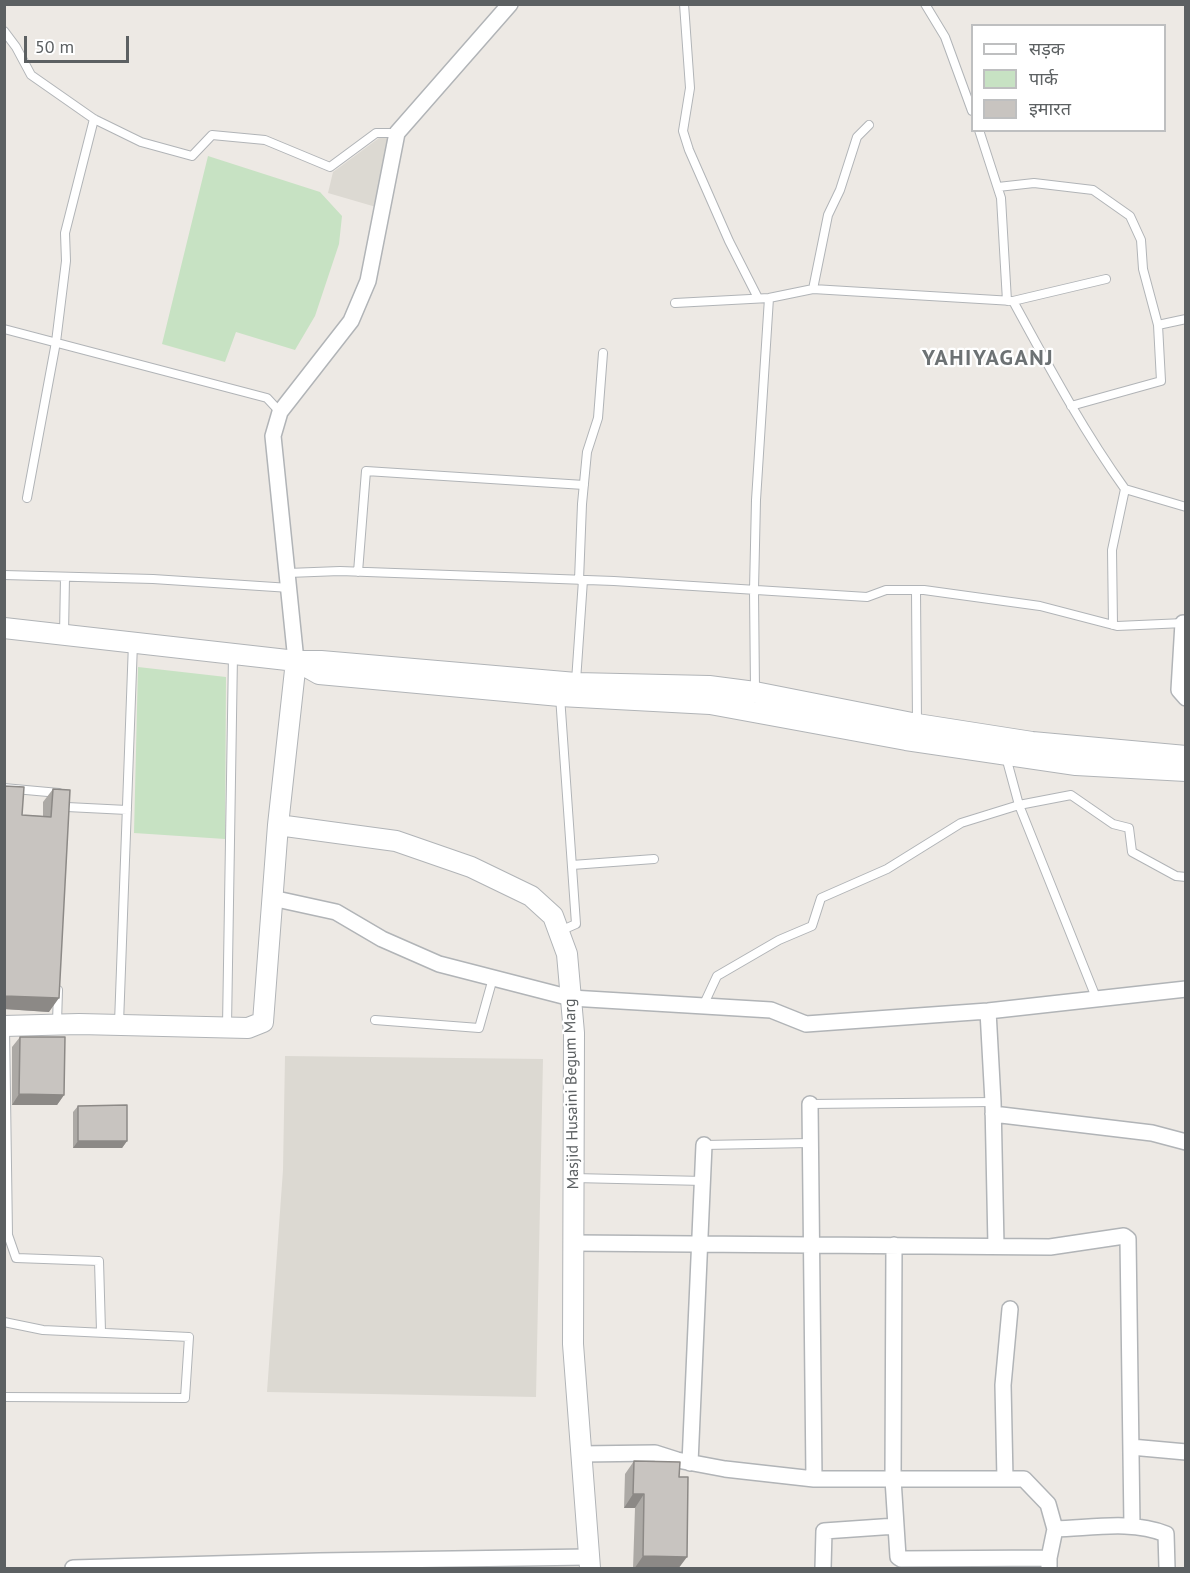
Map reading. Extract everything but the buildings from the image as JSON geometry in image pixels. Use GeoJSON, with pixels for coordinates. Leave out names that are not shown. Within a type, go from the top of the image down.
{"type":"FeatureCollection","features":[{"type":"Feature","properties":{"kind":"street"},"geometry":{"type":"LineString","coordinates":[[5,1026],[119,1024],[248,1028],[262,1022],[278,825],[296,661],[273,436],[280,412],[351,321],[364,291],[368,281],[397,133],[510,4]]}},
{"type":"Feature","properties":{"kind":"street"},"geometry":{"type":"LineString","coordinates":[[1184,623],[1179,690],[1185,698]]}},
{"type":"Feature","properties":{"kind":"street"},"geometry":{"type":"LineString","coordinates":[[4,628],[296,661],[321,661],[576,683],[709,686],[756,692],[917,724],[1032,742],[1185,756]]}},
{"type":"Feature","properties":{"kind":"street"},"geometry":{"type":"LineString","coordinates":[[296,661],[319,674],[560,696],[710,704],[906,740],[1076,765],[1185,771]]}},
{"type":"Feature","properties":{"kind":"street","name":"Masjid Husaini Begum Marg"},"geometry":{"type":"LineString","coordinates":[[278,825],[396,841],[471,867],[531,896],[553,916],[567,954],[574,1033],[573,1344],[589,1563]]}},
{"type":"Feature","properties":{"kind":"street"},"geometry":{"type":"LineString","coordinates":[[272,898],[336,912],[382,939],[439,964],[571,998],[771,1010],[806,1024],[988,1011],[1185,989]]}},
{"type":"Feature","properties":{"kind":"street"},"geometry":{"type":"LineString","coordinates":[[988,1011],[996,1246]]}},
{"type":"Feature","properties":{"kind":"street"},"geometry":{"type":"LineString","coordinates":[[810,1104],[814,1479]]}},
{"type":"Feature","properties":{"kind":"street"},"geometry":{"type":"LineString","coordinates":[[993,1108],[1152,1133],[1185,1142]]}},
{"type":"Feature","properties":{"kind":"street"},"geometry":{"type":"LineString","coordinates":[[690,1463],[704,1145]]}},
{"type":"Feature","properties":{"kind":"street"},"geometry":{"type":"LineString","coordinates":[[574,1243],[1050,1247],[1124,1236],[1128,1239],[1132,1526]]}},
{"type":"Feature","properties":{"kind":"street"},"geometry":{"type":"LineString","coordinates":[[581,1454],[655,1453],[690,1463],[725,1469],[814,1479],[893,1479],[1005,1479],[1024,1479],[1048,1504],[1055,1529],[1049,1563],[974,1564],[898,1557],[893,1479],[894,1245]]}},
{"type":"Feature","properties":{"kind":"street"},"geometry":{"type":"LineString","coordinates":[[1005,1479],[1003,1385],[1010,1309]]}},
{"type":"Feature","properties":{"kind":"street"},"geometry":{"type":"LineString","coordinates":[[1131,1447],[1185,1452]]}},
{"type":"Feature","properties":{"kind":"street"},"geometry":{"type":"LineString","coordinates":[[823,1569],[824,1531],[896,1526]]}},
{"type":"Feature","properties":{"kind":"street"},"geometry":{"type":"LineString","coordinates":[[1055,1529],[1132,1526],[1151,1528],[1166,1534],[1167,1569]]}},
{"type":"Feature","properties":{"kind":"street"},"geometry":{"type":"LineString","coordinates":[[73,1569],[319,1561],[589,1563]]}},
{"type":"Feature","properties":{"kind":"lane"},"geometry":{"type":"LineString","coordinates":[[684,4],[690,88],[683,131],[729,241],[758,298]]}},
{"type":"Feature","properties":{"kind":"lane"},"geometry":{"type":"LineString","coordinates":[[925,4],[945,37],[971,108]]}},
{"type":"Feature","properties":{"kind":"lane"},"geometry":{"type":"LineString","coordinates":[[4,31],[16,47],[31,75],[94,119],[141,142],[192,156],[212,135],[264,140],[330,167],[375,133],[397,133]]}},
{"type":"Feature","properties":{"kind":"lane"},"geometry":{"type":"LineString","coordinates":[[27,498],[56,342],[66,261],[65,233],[94,119]]}},
{"type":"Feature","properties":{"kind":"lane"},"geometry":{"type":"LineString","coordinates":[[813,289],[828,215],[840,190],[857,137],[869,125]]}},
{"type":"Feature","properties":{"kind":"lane"},"geometry":{"type":"LineString","coordinates":[[980,132],[1001,198],[1010,301],[1100,454],[1125,489],[1185,507]]}},
{"type":"Feature","properties":{"kind":"lane"},"geometry":{"type":"LineString","coordinates":[[998,187],[1034,183],[1093,190],[1130,216],[1141,240],[1143,269],[1158,325],[1161,381],[1071,406]]}},
{"type":"Feature","properties":{"kind":"lane"},"geometry":{"type":"LineString","coordinates":[[675,303],[769,298],[813,289],[1010,301],[1106,279]]}},
{"type":"Feature","properties":{"kind":"lane"},"geometry":{"type":"LineString","coordinates":[[756,692],[754,590],[756,500],[769,298]]}},
{"type":"Feature","properties":{"kind":"lane"},"geometry":{"type":"LineString","coordinates":[[1158,325],[1185,320]]}},
{"type":"Feature","properties":{"kind":"lane"},"geometry":{"type":"LineString","coordinates":[[4,329],[267,398],[280,412]]}},
{"type":"Feature","properties":{"kind":"lane"},"geometry":{"type":"LineString","coordinates":[[576,683],[584,485],[587,452],[598,418],[603,353]]}},
{"type":"Feature","properties":{"kind":"lane"},"geometry":{"type":"LineString","coordinates":[[358,572],[366,471],[584,485]]}},
{"type":"Feature","properties":{"kind":"lane"},"geometry":{"type":"LineString","coordinates":[[1113,625],[1112,550],[1125,489]]}},
{"type":"Feature","properties":{"kind":"lane"},"geometry":{"type":"LineString","coordinates":[[4,575],[289,581],[358,572],[581,580],[867,597],[886,590],[916,590],[1040,606],[1113,625],[1184,623]]}},
{"type":"Feature","properties":{"kind":"lane"},"geometry":{"type":"LineString","coordinates":[[64,635],[65,577]]}},
{"type":"Feature","properties":{"kind":"lane"},"geometry":{"type":"LineString","coordinates":[[916,590],[917,724]]}},
{"type":"Feature","properties":{"kind":"lane"},"geometry":{"type":"LineString","coordinates":[[119,1024],[133,643]]}},
{"type":"Feature","properties":{"kind":"lane"},"geometry":{"type":"LineString","coordinates":[[227,1028],[233,655]]}},
{"type":"Feature","properties":{"kind":"lane"},"geometry":{"type":"LineString","coordinates":[[559,932],[576,924],[560,696]]}},
{"type":"Feature","properties":{"kind":"lane"},"geometry":{"type":"LineString","coordinates":[[1006,755],[1019,805],[1097,1000]]}},
{"type":"Feature","properties":{"kind":"lane"},"geometry":{"type":"LineString","coordinates":[[4,788],[127,810]]}},
{"type":"Feature","properties":{"kind":"lane"},"geometry":{"type":"LineString","coordinates":[[703,1006],[717,976],[779,940],[812,926],[821,898],[887,869],[961,824],[1019,805],[1071,795],[1113,824],[1130,828],[1132,852],[1176,876],[1185,877]]}},
{"type":"Feature","properties":{"kind":"lane"},"geometry":{"type":"LineString","coordinates":[[66,819],[67,801]]}},
{"type":"Feature","properties":{"kind":"lane"},"geometry":{"type":"LineString","coordinates":[[572,865],[654,859]]}},
{"type":"Feature","properties":{"kind":"lane"},"geometry":{"type":"LineString","coordinates":[[57,1024],[59,978]]}},
{"type":"Feature","properties":{"kind":"lane"},"geometry":{"type":"LineString","coordinates":[[375,1020],[479,1028],[493,978]]}},
{"type":"Feature","properties":{"kind":"lane"},"geometry":{"type":"LineString","coordinates":[[5,1026],[6,1234],[16,1258],[99,1261],[101,1331]]}},
{"type":"Feature","properties":{"kind":"lane"},"geometry":{"type":"LineString","coordinates":[[810,1104],[993,1108]]}},
{"type":"Feature","properties":{"kind":"lane"},"geometry":{"type":"LineString","coordinates":[[704,1145],[810,1143]]}},
{"type":"Feature","properties":{"kind":"lane"},"geometry":{"type":"LineString","coordinates":[[574,1178],[704,1181]]}},
{"type":"Feature","properties":{"kind":"lane"},"geometry":{"type":"LineString","coordinates":[[4,1322],[42,1330],[101,1331],[189,1337],[185,1398],[4,1397]]}},
{"type":"Feature","properties":{"kind":"shaded area"},"geometry":{"type":"Polygon","coordinates":[[[379,138],[389,138],[376,207],[328,193],[333,172],[379,138]]]}},
{"type":"Feature","properties":{"kind":"shaded area"},"geometry":{"type":"Polygon","coordinates":[[[285,1056],[543,1059],[536,1397],[267,1392],[283,1170],[285,1056]]]}},
{"type":"Feature","properties":{"kind":"green space"},"geometry":{"type":"Polygon","coordinates":[[[208,156],[320,192],[342,216],[339,244],[315,316],[295,350],[236,332],[225,362],[162,344],[208,156]]]}},
{"type":"Feature","properties":{"kind":"green space"},"geometry":{"type":"Polygon","coordinates":[[[138,667],[226,677],[225,839],[134,833],[138,667]]]}},
{"type":"Feature","properties":{"kind":"district","name":"YAHIYAGANJ"},"geometry":{"type":"Point","coordinates":[988,359]}}]}
